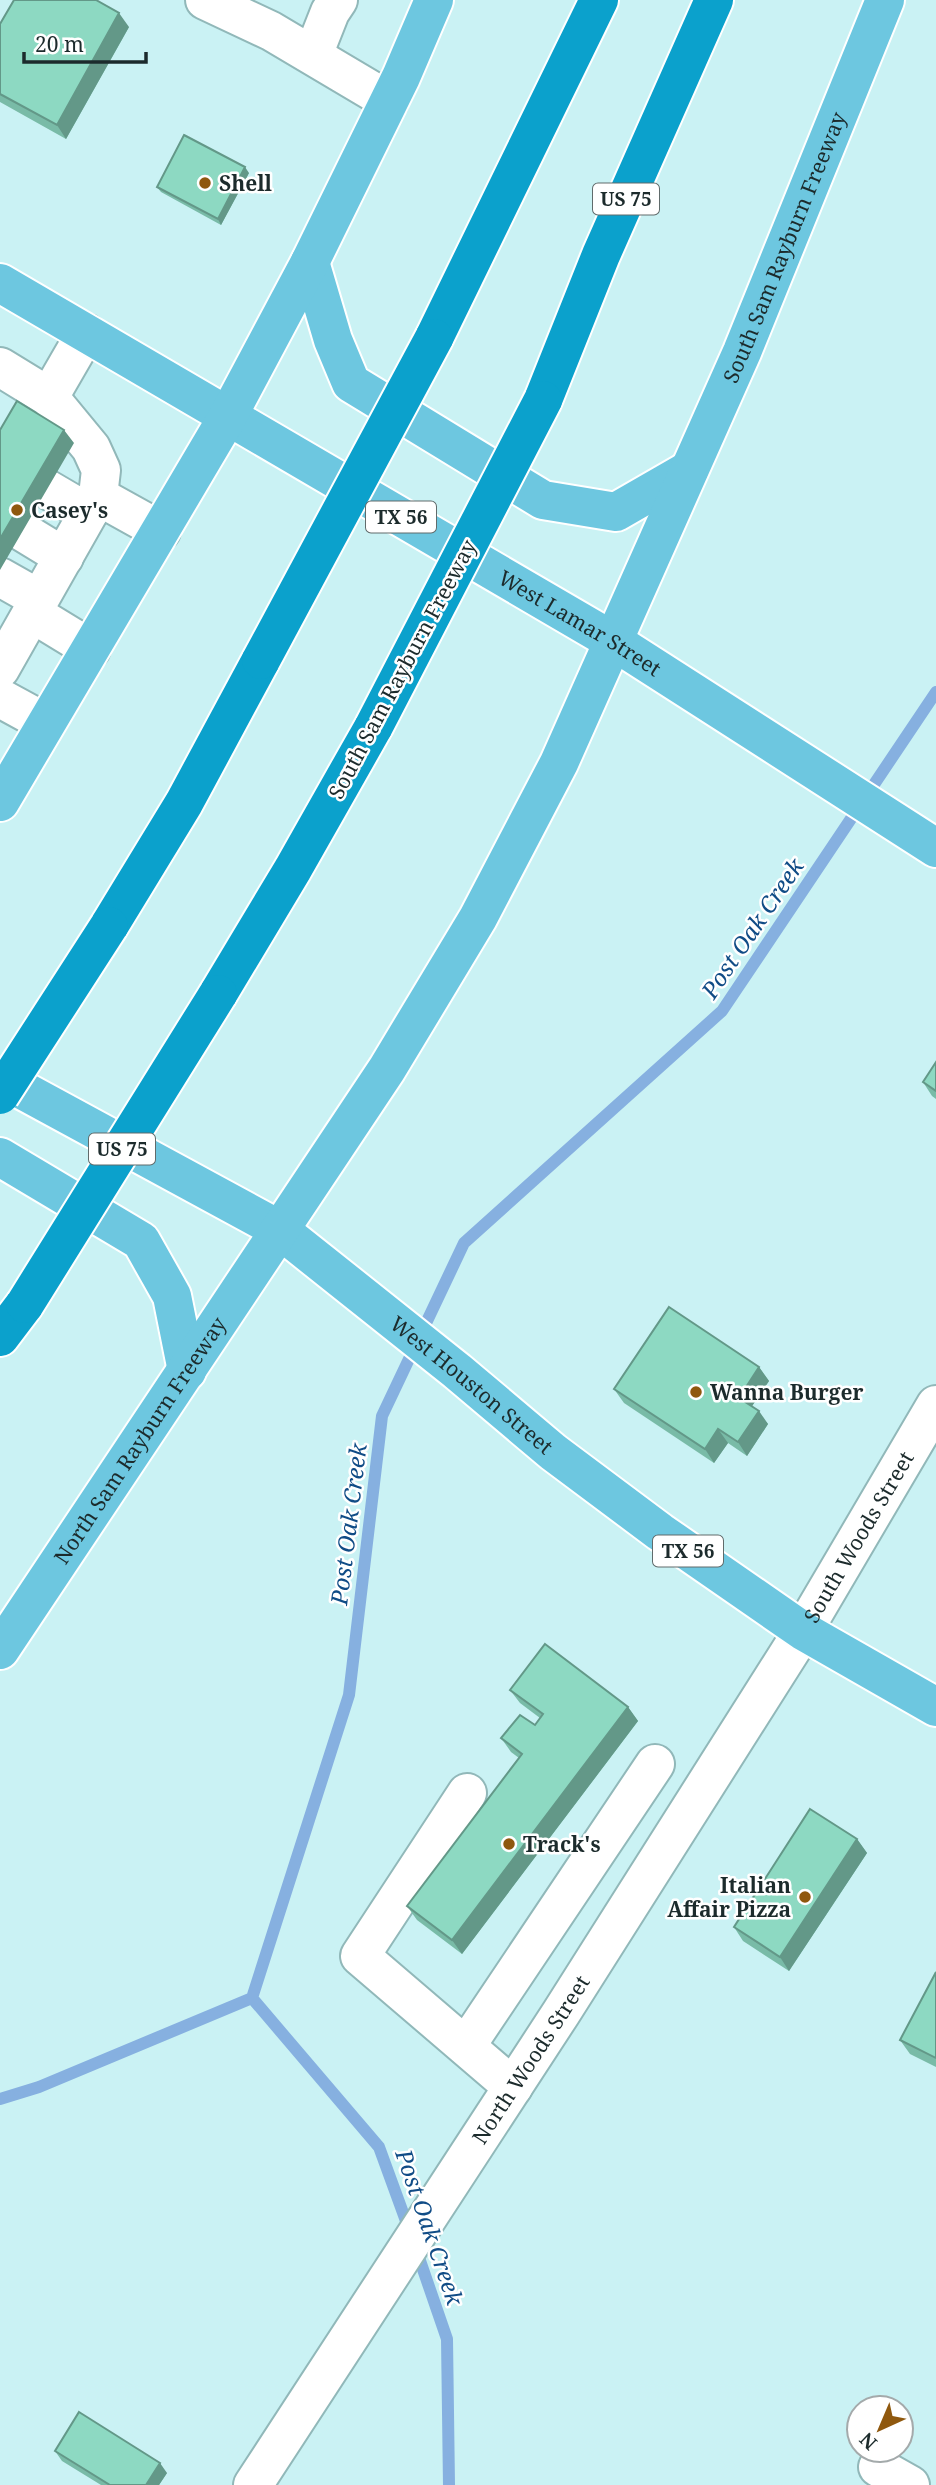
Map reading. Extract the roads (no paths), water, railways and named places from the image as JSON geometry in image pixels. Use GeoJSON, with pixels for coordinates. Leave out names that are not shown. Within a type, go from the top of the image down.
{"type":"FeatureCollection","features":[{"type":"Feature","properties":{"kind":"highway"},"geometry":{"type":"LineString","coordinates":[[0,1095],[109,926],[184,803],[434,338],[599,0]]}},
{"type":"Feature","properties":{"kind":"highway","name":"South Sam Rayburn Freeway"},"geometry":{"type":"LineString","coordinates":[[0,1337],[25,1304],[218,994],[374,726],[543,400],[601,254],[714,0]]}},
{"type":"Feature","properties":{"kind":"main road"},"geometry":{"type":"LineString","coordinates":[[0,802],[229,416],[310,262],[389,101],[434,0]]}},
{"type":"Feature","properties":{"kind":"main road","name":"South Sam Rayburn Freeway"},"geometry":{"type":"LineString","coordinates":[[280,1230],[387,1069],[478,918],[559,763],[748,339],[885,0]]}},
{"type":"Feature","properties":{"kind":"main road"},"geometry":{"type":"LineString","coordinates":[[310,262],[333,340],[351,383],[543,500],[616,512],[690,470]]}},
{"type":"Feature","properties":{"kind":"main road","name":"West Lamar Street"},"geometry":{"type":"LineString","coordinates":[[0,283],[613,641],[936,848]]}},
{"type":"Feature","properties":{"kind":"main road","name":"West Houston Street"},"geometry":{"type":"LineString","coordinates":[[0,1078],[280,1230],[457,1371],[553,1452],[617,1500],[803,1631],[936,1707]]}},
{"type":"Feature","properties":{"kind":"main road"},"geometry":{"type":"LineString","coordinates":[[0,1157],[141,1241],[172,1296],[187,1371]]}},
{"type":"Feature","properties":{"kind":"main road","name":"North Sam Rayburn Freeway"},"geometry":{"type":"LineString","coordinates":[[0,1650],[280,1230]]}},
{"type":"Feature","properties":{"kind":"street"},"geometry":{"type":"LineString","coordinates":[[205,0],[271,31],[389,101]]}},
{"type":"Feature","properties":{"kind":"street"},"geometry":{"type":"LineString","coordinates":[[313,55],[330,12],[338,0]]}},
{"type":"Feature","properties":{"kind":"street"},"geometry":{"type":"LineString","coordinates":[[49,397],[86,333]]}},
{"type":"Feature","properties":{"kind":"street"},"geometry":{"type":"LineString","coordinates":[[4,379],[49,397],[96,456],[101,470],[93,504],[64,557],[18,629]]}},
{"type":"Feature","properties":{"kind":"street"},"geometry":{"type":"LineString","coordinates":[[47,489],[160,531]]}},
{"type":"Feature","properties":{"kind":"street"},"geometry":{"type":"LineString","coordinates":[[23,532],[64,557]]}},
{"type":"Feature","properties":{"kind":"street"},"geometry":{"type":"LineString","coordinates":[[0,577],[18,629]]}},
{"type":"Feature","properties":{"kind":"street"},"geometry":{"type":"LineString","coordinates":[[18,629],[91,649]]}},
{"type":"Feature","properties":{"kind":"street"},"geometry":{"type":"LineString","coordinates":[[0,698],[46,723]]}},
{"type":"Feature","properties":{"kind":"street","name":"South Woods Street"},"geometry":{"type":"LineString","coordinates":[[803,1631],[936,1405]]}},
{"type":"Feature","properties":{"kind":"street","name":"North Woods Street"},"geometry":{"type":"LineString","coordinates":[[253,2485],[476,2145],[803,1631]]}},
{"type":"Feature","properties":{"kind":"street"},"geometry":{"type":"LineString","coordinates":[[466,2046],[655,1764]]}},
{"type":"Feature","properties":{"kind":"street"},"geometry":{"type":"LineString","coordinates":[[467,1793],[360,1956],[513,2087]]}},
{"type":"Feature","properties":{"kind":"waterway","name":"Post Oak Creek"},"geometry":{"type":"LineString","coordinates":[[410,2232],[379,2147],[252,1998],[349,1695],[382,1416],[464,1243],[722,1011],[936,692]]}},
{"type":"Feature","properties":{"kind":"waterway"},"geometry":{"type":"LineString","coordinates":[[0,2099],[39,2087],[252,1998]]}},
{"type":"Feature","properties":{"kind":"waterway","name":"Post Oak Creek"},"geometry":{"type":"LineString","coordinates":[[416,2249],[447,2339],[449,2485]]}},
{"type":"Feature","properties":{"kind":"place","name":"Shell"},"geometry":{"type":"Point","coordinates":[205,183]}},
{"type":"Feature","properties":{"kind":"place","name":"Casey's"},"geometry":{"type":"Point","coordinates":[17,510]}},
{"type":"Feature","properties":{"kind":"place","name":"Wanna Burger"},"geometry":{"type":"Point","coordinates":[696,1392]}},
{"type":"Feature","properties":{"kind":"place","name":"Track's"},"geometry":{"type":"Point","coordinates":[509,1844]}},
{"type":"Feature","properties":{"kind":"place","name":"Italian Affair Pizza"},"geometry":{"type":"Point","coordinates":[805,1897]}}]}
